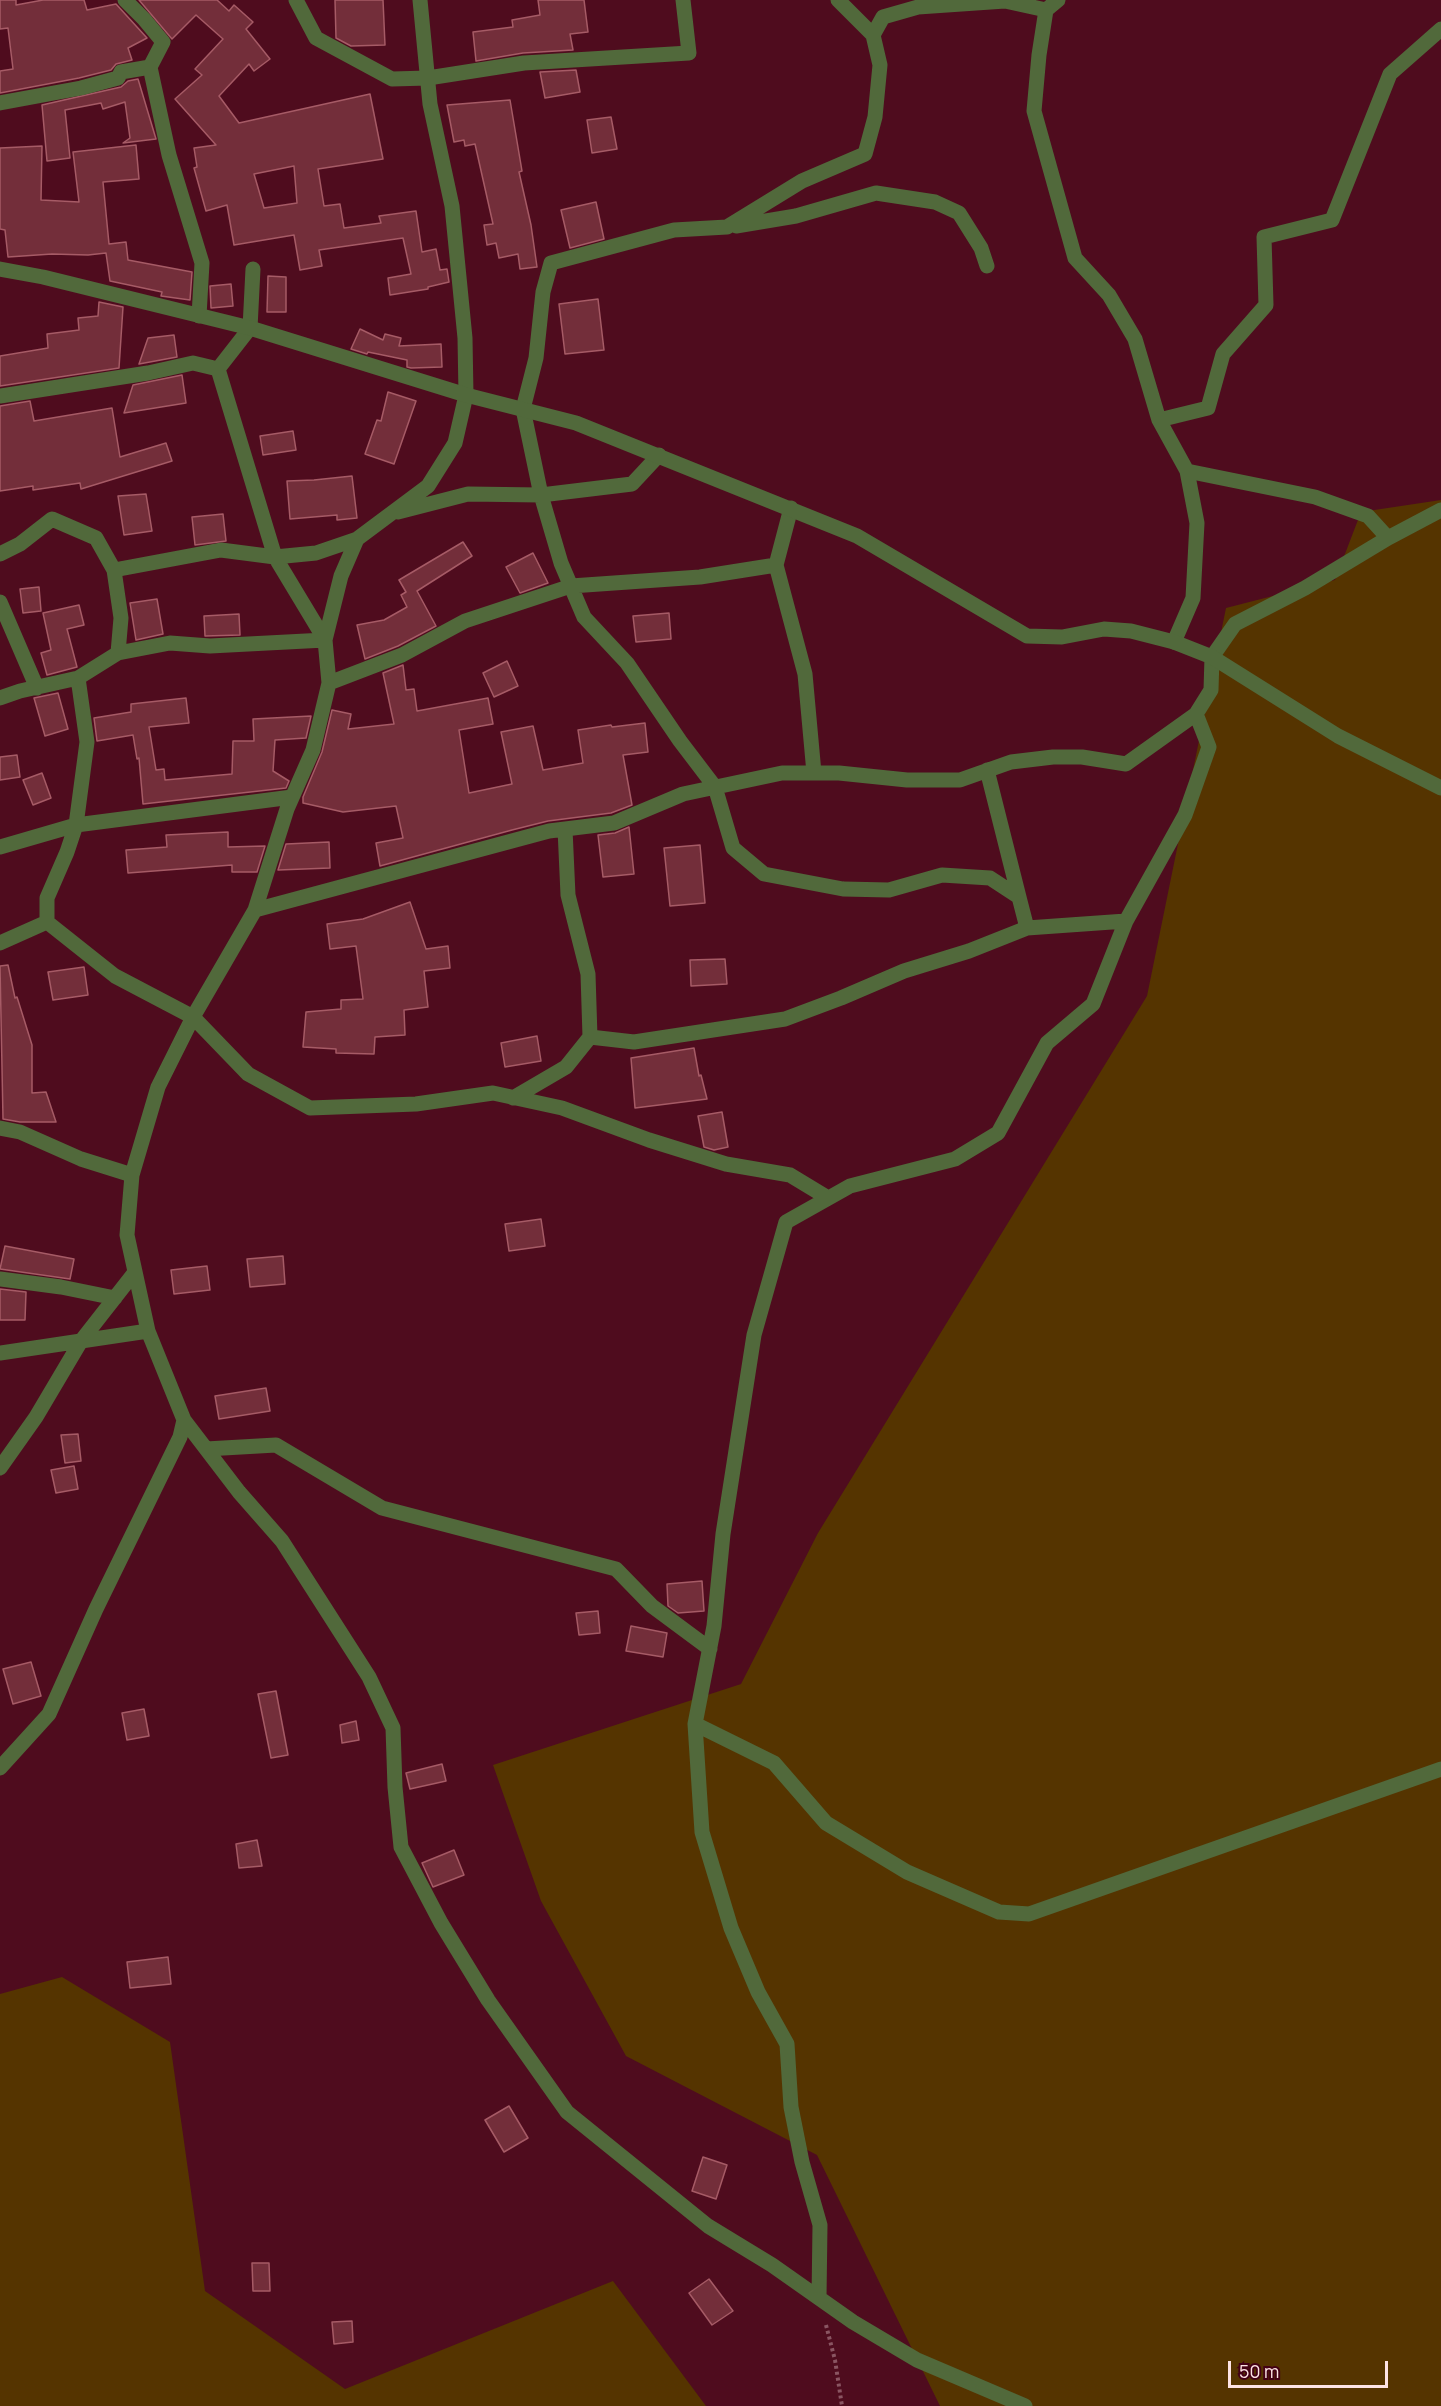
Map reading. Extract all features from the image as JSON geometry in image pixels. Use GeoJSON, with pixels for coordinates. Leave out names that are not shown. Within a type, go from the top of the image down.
{"type":"FeatureCollection","features":[{"type":"Feature","properties":{"kind":"street"},"geometry":{"type":"LineString","coordinates":[[125,0],[163,42],[150,67],[169,155],[202,263],[199,316]]}},
{"type":"Feature","properties":{"kind":"street"},"geometry":{"type":"LineString","coordinates":[[296,0],[316,38],[392,79],[428,78],[524,63],[689,53],[683,0]]}},
{"type":"Feature","properties":{"kind":"street"},"geometry":{"type":"LineString","coordinates":[[114,570],[221,550],[275,556],[316,553],[357,539],[428,486],[455,443],[466,394],[465,338],[452,206],[430,104],[420,0]]}},
{"type":"Feature","properties":{"kind":"street"},"geometry":{"type":"LineString","coordinates":[[727,227],[802,181],[865,154],[875,117],[880,65],[873,35],[838,0]]}},
{"type":"Feature","properties":{"kind":"street"},"geometry":{"type":"LineString","coordinates":[[1059,0],[1046,10],[1034,111],[1075,258],[1109,295],[1135,339],[1159,420],[1187,471],[1197,523],[1193,598],[1174,642]]}},
{"type":"Feature","properties":{"kind":"street"},"geometry":{"type":"LineString","coordinates":[[873,35],[883,17],[918,7],[1005,2],[1046,10]]}},
{"type":"Feature","properties":{"kind":"street"},"geometry":{"type":"LineString","coordinates":[[1159,420],[1208,408],[1223,354],[1266,305],[1264,237],[1332,220],[1390,74],[1441,29]]}},
{"type":"Feature","properties":{"kind":"street"},"geometry":{"type":"LineString","coordinates":[[0,103],[81,88],[118,78],[121,72],[150,67]]}},
{"type":"Feature","properties":{"kind":"street"},"geometry":{"type":"LineString","coordinates":[[987,266],[981,248],[959,213],[935,202],[876,193],[796,216],[727,227],[674,230],[551,263],[543,291],[536,358],[523,409],[541,495],[561,563],[584,617],[627,663],[680,741],[715,787],[733,848],[765,874],[855,890],[889,890],[942,875],[990,878],[1020,897]]}},
{"type":"Feature","properties":{"kind":"street"},"geometry":{"type":"LineString","coordinates":[[0,269],[250,328],[466,394],[576,423],[857,536],[1027,636],[1062,637],[1104,629],[1131,631],[1174,642],[1212,657],[1338,736],[1441,788]]}},
{"type":"Feature","properties":{"kind":"street"},"geometry":{"type":"LineString","coordinates":[[218,369],[250,328],[253,269]]}},
{"type":"Feature","properties":{"kind":"street"},"geometry":{"type":"LineString","coordinates":[[0,396],[148,373],[193,363],[218,369]]}},
{"type":"Feature","properties":{"kind":"street"},"geometry":{"type":"LineString","coordinates":[[218,369],[275,556],[325,640]]}},
{"type":"Feature","properties":{"kind":"street"},"geometry":{"type":"LineString","coordinates":[[392,513],[468,495],[541,495],[632,484],[659,455]]}},
{"type":"Feature","properties":{"kind":"street"},"geometry":{"type":"LineString","coordinates":[[1187,471],[1316,497],[1368,516],[1388,538]]}},
{"type":"Feature","properties":{"kind":"street"},"geometry":{"type":"LineString","coordinates":[[791,508],[776,565],[805,674],[813,773]]}},
{"type":"Feature","properties":{"kind":"street"},"geometry":{"type":"LineString","coordinates":[[255,910],[485,847],[565,829],[614,823],[683,794],[782,773],[839,773],[907,780],[960,780],[1011,762],[1053,757],[1082,757],[1126,764],[1196,714],[1211,690],[1212,657],[1235,624],[1305,588],[1388,538],[1441,510]]}},
{"type":"Feature","properties":{"kind":"street"},"geometry":{"type":"LineString","coordinates":[[0,554],[20,544],[52,519],[96,538],[114,570],[121,618],[118,653]]}},
{"type":"Feature","properties":{"kind":"street"},"geometry":{"type":"LineString","coordinates":[[357,539],[340,576],[325,640],[329,683],[313,750],[277,835],[255,910],[194,1017],[158,1087],[132,1175],[127,1235],[148,1331],[184,1420],[239,1492],[282,1541],[369,1677],[393,1728],[394,1787],[401,1847],[441,1923],[488,2000],[567,2112],[708,2226],[772,2265],[853,2322],[917,2360],[1025,2406]]}},
{"type":"Feature","properties":{"kind":"street"},"geometry":{"type":"LineString","coordinates":[[329,683],[402,655],[465,621],[571,586],[700,576],[776,565]]}},
{"type":"Feature","properties":{"kind":"street"},"geometry":{"type":"LineString","coordinates":[[0,602],[37,688]]}},
{"type":"Feature","properties":{"kind":"street"},"geometry":{"type":"LineString","coordinates":[[0,698],[78,678],[118,653],[170,643],[210,646],[325,640]]}},
{"type":"Feature","properties":{"kind":"street"},"geometry":{"type":"LineString","coordinates":[[78,678],[87,742],[76,825],[67,852],[46,898],[47,922],[115,976],[194,1017],[248,1074],[310,1108],[416,1104],[493,1093],[562,1108],[649,1140],[726,1164],[790,1175],[828,1198]]}},
{"type":"Feature","properties":{"kind":"street"},"geometry":{"type":"LineString","coordinates":[[819,2298],[820,2225],[790,2108],[787,2044],[758,1992],[731,1928],[702,1832],[695,1724],[714,1626],[723,1533],[754,1335],[786,1222],[850,1186],[955,1160],[998,1132],[1047,1042],[1093,1004],[1126,921],[1185,815],[1209,747],[1196,714]]}},
{"type":"Feature","properties":{"kind":"street"},"geometry":{"type":"LineString","coordinates":[[987,770],[1027,928]]}},
{"type":"Feature","properties":{"kind":"street"},"geometry":{"type":"LineString","coordinates":[[0,847],[76,825],[292,797]]}},
{"type":"Feature","properties":{"kind":"street"},"geometry":{"type":"LineString","coordinates":[[513,1098],[566,1066],[590,1036],[588,974],[568,895],[565,829]]}},
{"type":"Feature","properties":{"kind":"street"},"geometry":{"type":"LineString","coordinates":[[590,1036],[634,1042],[785,1019],[904,971],[969,951],[1027,928],[1126,921]]}},
{"type":"Feature","properties":{"kind":"street"},"geometry":{"type":"LineString","coordinates":[[0,943],[47,922]]}},
{"type":"Feature","properties":{"kind":"street"},"geometry":{"type":"LineString","coordinates":[[0,1128],[20,1132],[81,1159],[132,1175]]}},
{"type":"Feature","properties":{"kind":"street"},"geometry":{"type":"LineString","coordinates":[[0,1468],[36,1416],[81,1341],[135,1272]]}},
{"type":"Feature","properties":{"kind":"street"},"geometry":{"type":"LineString","coordinates":[[0,1279],[62,1287],[115,1298]]}},
{"type":"Feature","properties":{"kind":"street"},"geometry":{"type":"LineString","coordinates":[[0,1353],[148,1331]]}},
{"type":"Feature","properties":{"kind":"street"},"geometry":{"type":"LineString","coordinates":[[0,1768],[48,1714],[96,1609],[180,1437],[184,1420]]}},
{"type":"Feature","properties":{"kind":"street"},"geometry":{"type":"LineString","coordinates":[[206,1449],[276,1444],[382,1508],[616,1569],[652,1606],[710,1649]]}},
{"type":"Feature","properties":{"kind":"street"},"geometry":{"type":"LineString","coordinates":[[695,1724],[774,1763],[826,1823],[907,1872],[999,1912],[1029,1914],[1441,1769]]}},
{"type":"Feature","properties":{"kind":"path"},"geometry":{"type":"LineString","coordinates":[[819,2298],[835,2360],[842,2406]]}},
{"type":"Feature","properties":{"kind":"shaded area"},"geometry":{"type":"Polygon","coordinates":[[[1441,500],[1441,2406],[940,2406],[817,2155],[626,2056],[541,1901],[493,1765],[741,1684],[818,1533],[1147,996],[1226,608],[1335,580],[1361,512],[1441,500]]]}},
{"type":"Feature","properties":{"kind":"shaded area"},"geometry":{"type":"Polygon","coordinates":[[[62,1977],[170,2042],[205,2291],[345,2389],[613,2281],[706,2406],[0,2406],[0,1994],[62,1977]]]}},
{"type":"Feature","properties":{"kind":"building"},"geometry":{"type":"Polygon","coordinates":[[[0,0],[16,0],[16,5],[43,0],[84,0],[87,10],[116,4],[147,38],[128,48],[132,60],[116,64],[111,70],[0,93],[0,71],[13,69],[8,28],[0,29],[0,0]]]}},
{"type":"Feature","properties":{"kind":"building"},"geometry":{"type":"Polygon","coordinates":[[[139,0],[217,0],[229,11],[234,5],[253,22],[246,29],[270,59],[254,71],[249,64],[219,96],[239,123],[370,94],[383,159],[318,169],[324,206],[340,204],[344,228],[381,223],[379,216],[416,211],[422,252],[436,249],[440,270],[447,269],[449,282],[428,287],[428,289],[390,295],[388,278],[411,274],[403,238],[319,250],[322,266],[300,270],[294,235],[234,245],[227,205],[206,211],[194,168],[197,167],[194,148],[216,145],[175,99],[202,75],[195,69],[223,39],[196,15],[172,39],[139,0]],[[294,166],[254,174],[264,208],[297,203],[294,166]]]}},
{"type":"Feature","properties":{"kind":"building"},"geometry":{"type":"Polygon","coordinates":[[[335,0],[383,0],[385,45],[351,46],[336,38],[335,0]]]}},
{"type":"Feature","properties":{"kind":"building"},"geometry":{"type":"Polygon","coordinates":[[[538,0],[584,0],[588,32],[570,34],[573,50],[523,53],[476,61],[473,32],[513,27],[512,20],[540,15],[538,0]]]}},
{"type":"Feature","properties":{"kind":"building"},"geometry":{"type":"Polygon","coordinates":[[[576,70],[580,92],[545,98],[540,72],[576,70]]]}},
{"type":"Feature","properties":{"kind":"building"},"geometry":{"type":"Polygon","coordinates":[[[138,79],[156,139],[123,143],[130,138],[125,102],[103,109],[101,103],[65,110],[70,158],[47,161],[42,105],[121,87],[128,81],[138,79]]]}},
{"type":"Feature","properties":{"kind":"building"},"geometry":{"type":"Polygon","coordinates":[[[510,100],[522,171],[519,172],[531,225],[537,267],[520,269],[518,254],[499,258],[496,243],[487,245],[484,225],[493,224],[475,144],[465,146],[464,140],[454,142],[447,105],[510,100]]]}},
{"type":"Feature","properties":{"kind":"building"},"geometry":{"type":"Polygon","coordinates":[[[611,117],[617,149],[592,153],[587,120],[611,117]]]}},
{"type":"Feature","properties":{"kind":"building"},"geometry":{"type":"Polygon","coordinates":[[[136,145],[139,179],[103,182],[109,244],[126,242],[128,260],[192,272],[190,300],[161,296],[162,292],[110,281],[106,253],[8,257],[5,230],[0,229],[0,148],[42,146],[41,200],[79,202],[73,152],[136,145]]]}},
{"type":"Feature","properties":{"kind":"building"},"geometry":{"type":"Polygon","coordinates":[[[596,202],[604,239],[570,248],[561,210],[596,202]]]}},
{"type":"Feature","properties":{"kind":"building"},"geometry":{"type":"Polygon","coordinates":[[[268,276],[286,277],[286,312],[267,312],[268,276]]]}},
{"type":"Feature","properties":{"kind":"building"},"geometry":{"type":"Polygon","coordinates":[[[231,284],[233,306],[211,308],[210,286],[231,284]]]}},
{"type":"Feature","properties":{"kind":"building"},"geometry":{"type":"Polygon","coordinates":[[[598,299],[604,350],[565,354],[559,304],[598,299]]]}},
{"type":"Feature","properties":{"kind":"building"},"geometry":{"type":"Polygon","coordinates":[[[99,302],[123,307],[119,368],[0,386],[0,356],[48,348],[47,334],[79,330],[78,318],[98,316],[99,302]]]}},
{"type":"Feature","properties":{"kind":"building"},"geometry":{"type":"Polygon","coordinates":[[[360,329],[383,340],[385,334],[401,338],[399,346],[441,344],[442,367],[411,368],[407,367],[407,360],[368,352],[367,354],[351,349],[360,329]]]}},
{"type":"Feature","properties":{"kind":"building"},"geometry":{"type":"Polygon","coordinates":[[[174,335],[177,357],[139,364],[148,338],[174,335]]]}},
{"type":"Feature","properties":{"kind":"building"},"geometry":{"type":"Polygon","coordinates":[[[182,375],[186,403],[124,413],[133,385],[182,375]]]}},
{"type":"Feature","properties":{"kind":"building"},"geometry":{"type":"Polygon","coordinates":[[[388,392],[416,401],[394,464],[365,454],[377,420],[381,421],[388,392]]]}},
{"type":"Feature","properties":{"kind":"building"},"geometry":{"type":"Polygon","coordinates":[[[30,401],[34,421],[112,408],[120,457],[166,443],[172,461],[81,489],[80,483],[33,490],[33,486],[0,491],[0,406],[30,401]]]}},
{"type":"Feature","properties":{"kind":"building"},"geometry":{"type":"Polygon","coordinates":[[[293,431],[296,450],[263,455],[260,436],[293,431]]]}},
{"type":"Feature","properties":{"kind":"building"},"geometry":{"type":"Polygon","coordinates":[[[352,476],[357,518],[337,520],[337,515],[290,519],[287,481],[352,476]]]}},
{"type":"Feature","properties":{"kind":"building"},"geometry":{"type":"Polygon","coordinates":[[[146,494],[152,531],[124,535],[118,496],[146,494]]]}},
{"type":"Feature","properties":{"kind":"building"},"geometry":{"type":"Polygon","coordinates":[[[223,514],[226,541],[195,545],[192,517],[223,514]]]}},
{"type":"Feature","properties":{"kind":"building"},"geometry":{"type":"Polygon","coordinates":[[[463,542],[472,556],[417,591],[436,626],[398,646],[365,659],[357,625],[384,620],[407,607],[401,595],[406,592],[399,580],[463,542]]]}},
{"type":"Feature","properties":{"kind":"building"},"geometry":{"type":"Polygon","coordinates":[[[533,553],[548,583],[520,593],[506,567],[533,553]]]}},
{"type":"Feature","properties":{"kind":"building"},"geometry":{"type":"Polygon","coordinates":[[[39,587],[41,611],[23,613],[20,589],[39,587]]]}},
{"type":"Feature","properties":{"kind":"building"},"geometry":{"type":"Polygon","coordinates":[[[157,599],[163,634],[136,640],[130,603],[157,599]]]}},
{"type":"Feature","properties":{"kind":"building"},"geometry":{"type":"Polygon","coordinates":[[[79,605],[84,625],[67,629],[77,667],[47,675],[41,653],[51,650],[43,613],[79,605]]]}},
{"type":"Feature","properties":{"kind":"building"},"geometry":{"type":"Polygon","coordinates":[[[669,613],[671,639],[636,642],[633,616],[669,613]]]}},
{"type":"Feature","properties":{"kind":"building"},"geometry":{"type":"Polygon","coordinates":[[[239,614],[240,635],[205,636],[204,616],[239,614]]]}},
{"type":"Feature","properties":{"kind":"building"},"geometry":{"type":"Polygon","coordinates":[[[507,661],[518,686],[494,697],[483,673],[507,661]]]}},
{"type":"Feature","properties":{"kind":"building"},"geometry":{"type":"Polygon","coordinates":[[[403,665],[406,690],[414,689],[417,711],[488,698],[493,724],[459,730],[469,793],[512,784],[501,732],[533,726],[543,770],[583,763],[578,730],[645,723],[648,752],[623,755],[632,805],[611,813],[548,821],[380,866],[376,843],[403,838],[396,806],[343,812],[303,803],[303,797],[322,752],[332,710],[351,714],[348,729],[394,724],[383,673],[403,665]]]}},
{"type":"Feature","properties":{"kind":"building"},"geometry":{"type":"Polygon","coordinates":[[[58,693],[68,729],[45,736],[34,698],[58,693]]]}},
{"type":"Feature","properties":{"kind":"building"},"geometry":{"type":"Polygon","coordinates":[[[186,698],[189,723],[149,727],[156,770],[164,769],[165,780],[232,774],[233,741],[254,741],[253,719],[311,716],[306,738],[275,740],[273,771],[289,781],[286,788],[143,804],[139,758],[137,759],[133,735],[97,741],[94,718],[131,712],[131,704],[186,698]]]}},
{"type":"Feature","properties":{"kind":"building"},"geometry":{"type":"Polygon","coordinates":[[[17,755],[20,777],[0,780],[0,757],[17,755]]]}},
{"type":"Feature","properties":{"kind":"building"},"geometry":{"type":"Polygon","coordinates":[[[42,773],[51,798],[33,805],[23,780],[42,773]]]}},
{"type":"Feature","properties":{"kind":"building"},"geometry":{"type":"Polygon","coordinates":[[[629,827],[634,874],[603,877],[598,835],[615,833],[629,827]]]}},
{"type":"Feature","properties":{"kind":"building"},"geometry":{"type":"Polygon","coordinates":[[[228,832],[228,847],[265,846],[257,872],[232,872],[232,865],[128,873],[126,850],[167,847],[166,835],[228,832]]]}},
{"type":"Feature","properties":{"kind":"building"},"geometry":{"type":"Polygon","coordinates":[[[329,842],[330,868],[278,870],[286,844],[329,842]]]}},
{"type":"Feature","properties":{"kind":"building"},"geometry":{"type":"Polygon","coordinates":[[[700,845],[705,903],[670,906],[664,848],[700,845]]]}},
{"type":"Feature","properties":{"kind":"building"},"geometry":{"type":"Polygon","coordinates":[[[410,902],[426,949],[448,946],[450,968],[424,971],[428,1007],[404,1010],[405,1035],[375,1037],[374,1054],[336,1053],[336,1049],[303,1047],[306,1012],[341,1009],[341,1000],[363,999],[356,946],[330,949],[327,924],[363,919],[410,902]]]}},
{"type":"Feature","properties":{"kind":"building"},"geometry":{"type":"Polygon","coordinates":[[[725,959],[727,984],[691,986],[690,960],[725,959]]]}},
{"type":"Feature","properties":{"kind":"building"},"geometry":{"type":"Polygon","coordinates":[[[8,965],[15,998],[17,997],[32,1045],[32,1093],[46,1092],[56,1122],[20,1122],[3,1119],[0,966],[8,965]]]}},
{"type":"Feature","properties":{"kind":"building"},"geometry":{"type":"Polygon","coordinates":[[[84,967],[88,995],[53,1000],[48,972],[84,967]]]}},
{"type":"Feature","properties":{"kind":"building"},"geometry":{"type":"Polygon","coordinates":[[[537,1036],[541,1061],[505,1067],[501,1043],[537,1036]]]}},
{"type":"Feature","properties":{"kind":"building"},"geometry":{"type":"Polygon","coordinates":[[[694,1048],[699,1076],[701,1075],[707,1099],[635,1108],[631,1058],[694,1048]]]}},
{"type":"Feature","properties":{"kind":"building"},"geometry":{"type":"Polygon","coordinates":[[[722,1112],[728,1147],[714,1150],[704,1147],[698,1116],[722,1112]]]}},
{"type":"Feature","properties":{"kind":"building"},"geometry":{"type":"Polygon","coordinates":[[[541,1219],[545,1246],[509,1251],[505,1224],[541,1219]]]}},
{"type":"Feature","properties":{"kind":"building"},"geometry":{"type":"Polygon","coordinates":[[[5,1246],[74,1259],[70,1279],[0,1269],[5,1246]]]}},
{"type":"Feature","properties":{"kind":"building"},"geometry":{"type":"Polygon","coordinates":[[[283,1256],[285,1284],[250,1287],[247,1259],[283,1256]]]}},
{"type":"Feature","properties":{"kind":"building"},"geometry":{"type":"Polygon","coordinates":[[[207,1266],[210,1290],[174,1294],[171,1270],[207,1266]]]}},
{"type":"Feature","properties":{"kind":"building"},"geometry":{"type":"Polygon","coordinates":[[[0,1289],[26,1292],[25,1320],[0,1320],[0,1289]]]}},
{"type":"Feature","properties":{"kind":"building"},"geometry":{"type":"Polygon","coordinates":[[[266,1388],[270,1411],[219,1419],[215,1396],[266,1388]]]}},
{"type":"Feature","properties":{"kind":"building"},"geometry":{"type":"Polygon","coordinates":[[[78,1434],[81,1461],[65,1463],[61,1435],[78,1434]]]}},
{"type":"Feature","properties":{"kind":"building"},"geometry":{"type":"Polygon","coordinates":[[[74,1466],[78,1489],[56,1493],[51,1470],[74,1466]]]}},
{"type":"Feature","properties":{"kind":"building"},"geometry":{"type":"Polygon","coordinates":[[[702,1581],[704,1611],[678,1613],[668,1606],[667,1584],[702,1581]]]}},
{"type":"Feature","properties":{"kind":"building"},"geometry":{"type":"Polygon","coordinates":[[[598,1611],[600,1633],[579,1635],[576,1613],[598,1611]]]}},
{"type":"Feature","properties":{"kind":"building"},"geometry":{"type":"Polygon","coordinates":[[[631,1626],[667,1633],[663,1657],[626,1651],[631,1626]]]}},
{"type":"Feature","properties":{"kind":"building"},"geometry":{"type":"Polygon","coordinates":[[[31,1662],[41,1696],[13,1704],[3,1669],[31,1662]]]}},
{"type":"Feature","properties":{"kind":"building"},"geometry":{"type":"Polygon","coordinates":[[[276,1691],[288,1755],[271,1758],[258,1694],[276,1691]]]}},
{"type":"Feature","properties":{"kind":"building"},"geometry":{"type":"Polygon","coordinates":[[[144,1709],[149,1736],[127,1740],[122,1713],[144,1709]]]}},
{"type":"Feature","properties":{"kind":"building"},"geometry":{"type":"Polygon","coordinates":[[[356,1721],[359,1740],[342,1743],[340,1725],[356,1721]]]}},
{"type":"Feature","properties":{"kind":"building"},"geometry":{"type":"Polygon","coordinates":[[[442,1764],[446,1781],[410,1789],[406,1773],[442,1764]]]}},
{"type":"Feature","properties":{"kind":"building"},"geometry":{"type":"Polygon","coordinates":[[[257,1840],[262,1866],[239,1868],[236,1844],[257,1840]]]}},
{"type":"Feature","properties":{"kind":"building"},"geometry":{"type":"Polygon","coordinates":[[[454,1850],[464,1875],[433,1887],[422,1863],[454,1850]]]}},
{"type":"Feature","properties":{"kind":"building"},"geometry":{"type":"Polygon","coordinates":[[[168,1957],[171,1984],[130,1988],[127,1962],[168,1957]]]}},
{"type":"Feature","properties":{"kind":"building"},"geometry":{"type":"Polygon","coordinates":[[[509,2106],[528,2138],[504,2152],[485,2120],[509,2106]]]}},
{"type":"Feature","properties":{"kind":"building"},"geometry":{"type":"Polygon","coordinates":[[[703,2157],[727,2165],[716,2199],[692,2191],[703,2157]]]}},
{"type":"Feature","properties":{"kind":"building"},"geometry":{"type":"Polygon","coordinates":[[[252,2263],[269,2263],[270,2291],[253,2291],[252,2263]]]}},
{"type":"Feature","properties":{"kind":"building"},"geometry":{"type":"Polygon","coordinates":[[[709,2279],[733,2311],[712,2325],[689,2293],[709,2279]]]}},
{"type":"Feature","properties":{"kind":"building"},"geometry":{"type":"Polygon","coordinates":[[[352,2321],[353,2342],[334,2344],[332,2322],[352,2321]]]}}]}
